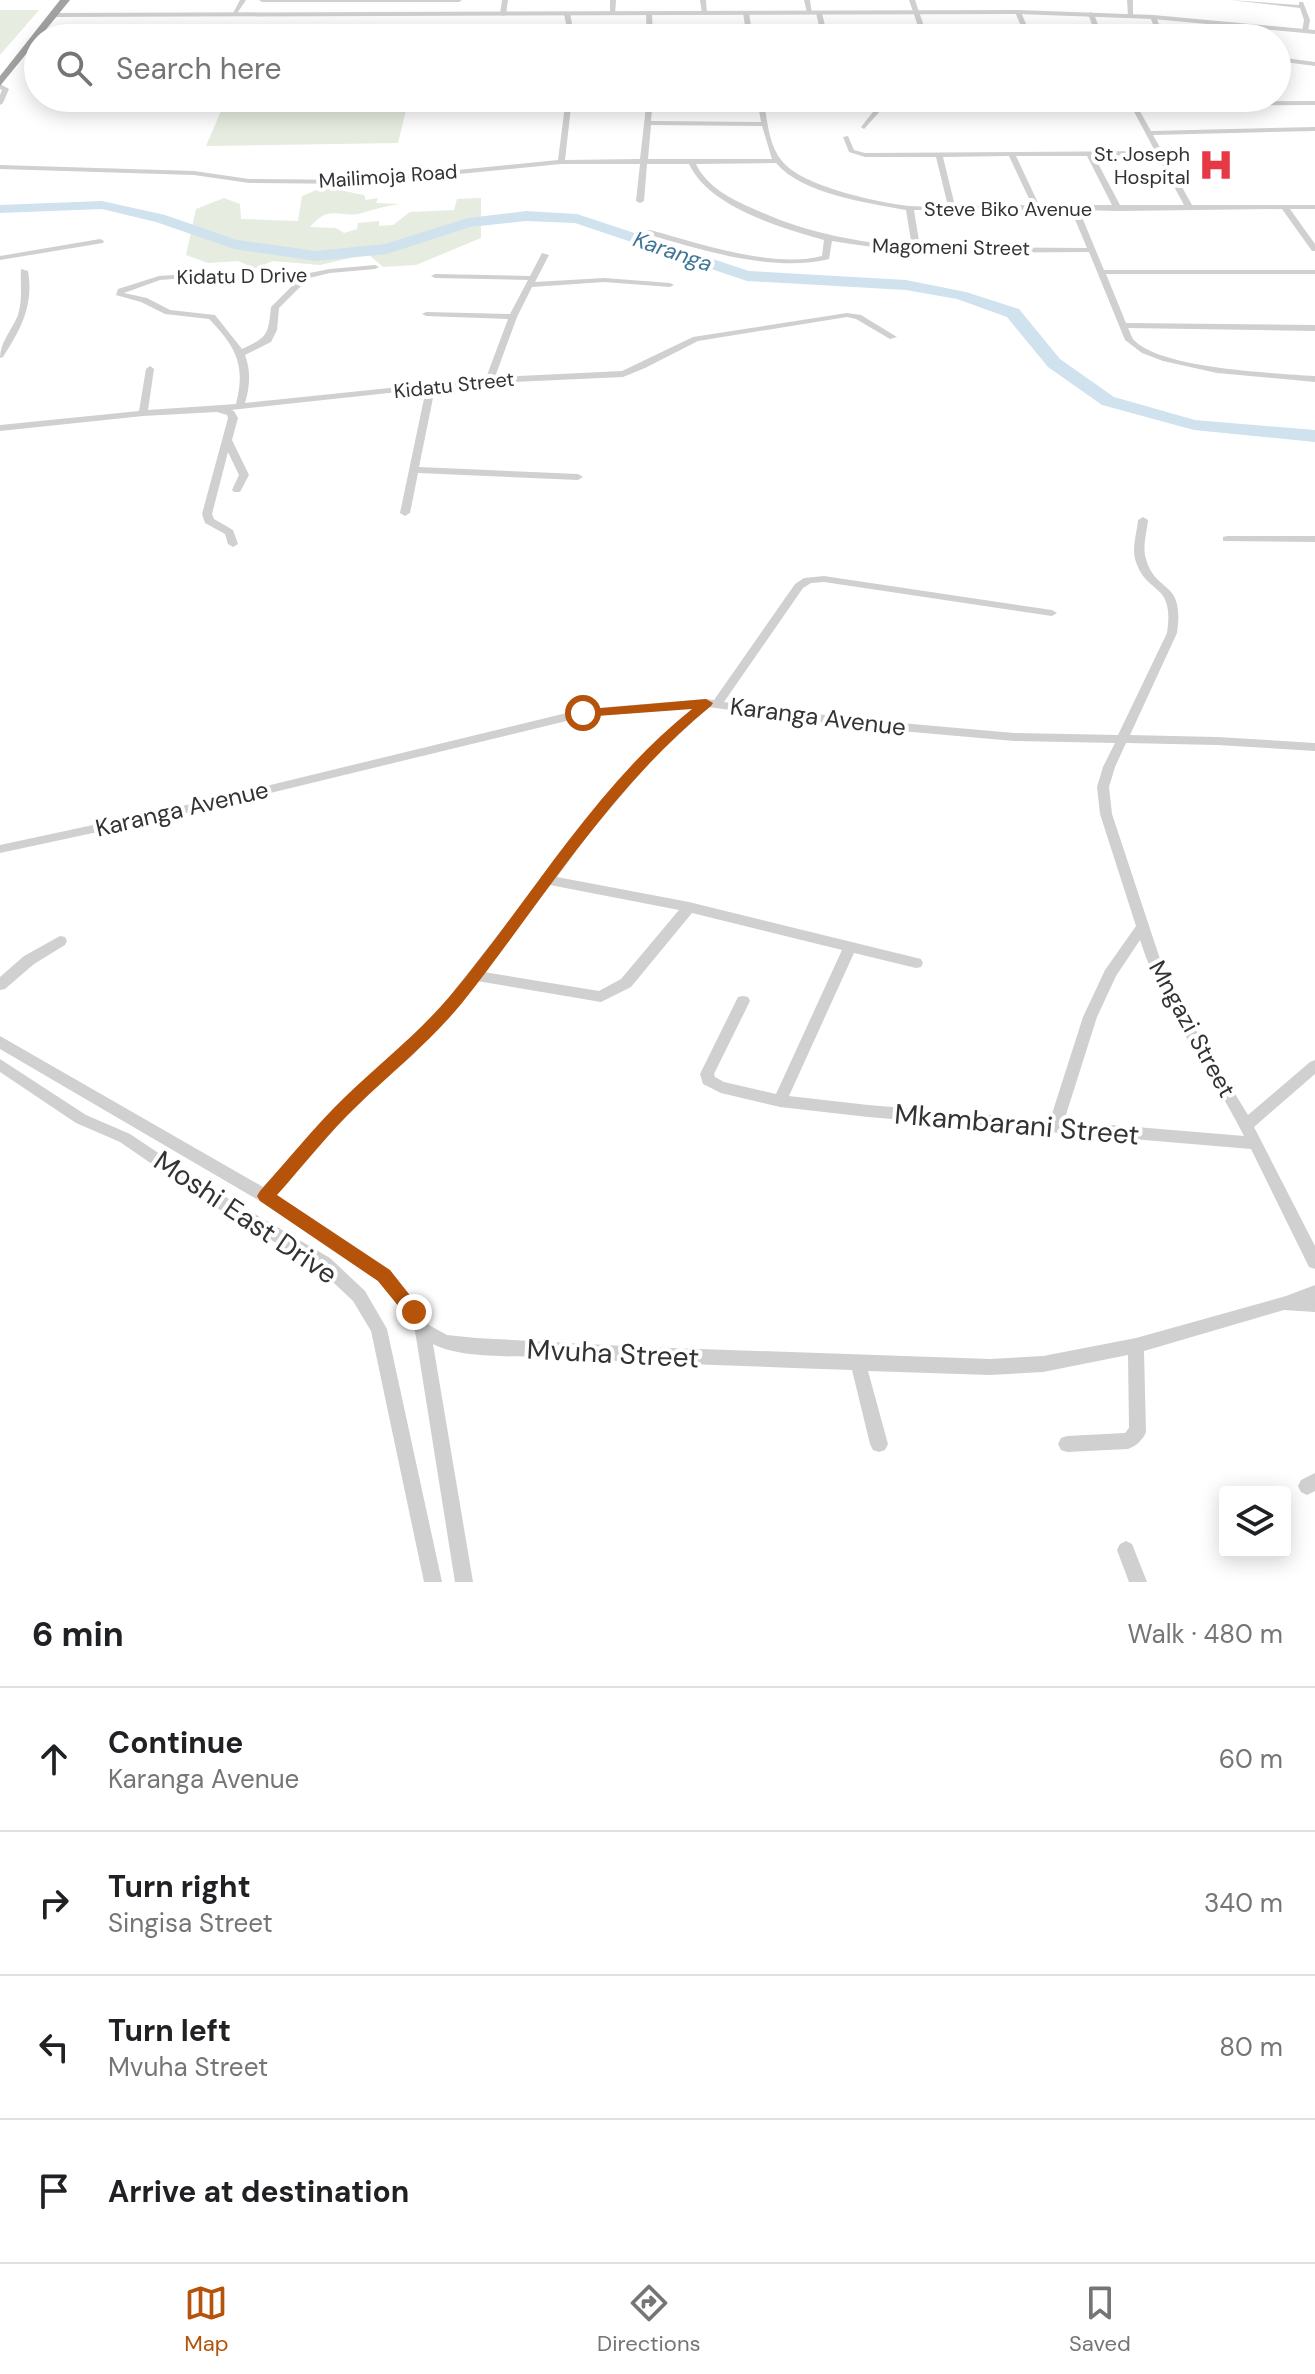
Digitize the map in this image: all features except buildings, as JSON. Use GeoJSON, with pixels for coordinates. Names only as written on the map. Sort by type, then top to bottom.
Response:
{"type":"FeatureCollection","features":[{"type":"Feature","properties":{"kind":"highway"},"geometry":{"type":"LineString","coordinates":[[46,24],[65,0]]}},
{"type":"Feature","properties":{"kind":"highway"},"geometry":{"type":"LineString","coordinates":[[0,85],[24,53]]}},
{"type":"Feature","properties":{"kind":"street"},"geometry":{"type":"LineString","coordinates":[[234,14],[243,0]]}},
{"type":"Feature","properties":{"kind":"street"},"geometry":{"type":"LineString","coordinates":[[262,0],[459,0]]}},
{"type":"Feature","properties":{"kind":"street"},"geometry":{"type":"LineString","coordinates":[[462,14],[467,0]]}},
{"type":"Feature","properties":{"kind":"street"},"geometry":{"type":"LineString","coordinates":[[503,14],[505,0]]}},
{"type":"Feature","properties":{"kind":"street"},"geometry":{"type":"LineString","coordinates":[[613,0],[613,14]]}},
{"type":"Feature","properties":{"kind":"street"},"geometry":{"type":"LineString","coordinates":[[703,0],[705,13]]}},
{"type":"Feature","properties":{"kind":"street"},"geometry":{"type":"LineString","coordinates":[[807,0],[819,24]]}},
{"type":"Feature","properties":{"kind":"street"},"geometry":{"type":"LineString","coordinates":[[912,0],[920,24]]}},
{"type":"Feature","properties":{"kind":"street"},"geometry":{"type":"LineString","coordinates":[[1130,0],[1131,16]]}},
{"type":"Feature","properties":{"kind":"street"},"geometry":{"type":"LineString","coordinates":[[1233,0],[1302,2],[1307,20],[1305,31]]}},
{"type":"Feature","properties":{"kind":"street"},"geometry":{"type":"LineString","coordinates":[[53,15],[1018,12],[1153,17],[1229,24]]}},
{"type":"Feature","properties":{"kind":"street"},"geometry":{"type":"LineString","coordinates":[[1018,12],[1023,24]]}},
{"type":"Feature","properties":{"kind":"street"},"geometry":{"type":"LineString","coordinates":[[746,13],[748,24]]}},
{"type":"Feature","properties":{"kind":"street"},"geometry":{"type":"LineString","coordinates":[[567,14],[569,24]]}},
{"type":"Feature","properties":{"kind":"street"},"geometry":{"type":"LineString","coordinates":[[649,14],[649,24]]}},
{"type":"Feature","properties":{"kind":"street"},"geometry":{"type":"LineString","coordinates":[[1091,14],[1095,24]]}},
{"type":"Feature","properties":{"kind":"street"},"geometry":{"type":"LineString","coordinates":[[1153,17],[1156,24]]}},
{"type":"Feature","properties":{"kind":"street"},"geometry":{"type":"LineString","coordinates":[[1291,30],[1315,32]]}},
{"type":"Feature","properties":{"kind":"street"},"geometry":{"type":"LineString","coordinates":[[1291,61],[1315,64]]}},
{"type":"Feature","properties":{"kind":"street"},"geometry":{"type":"LineString","coordinates":[[0,85],[6,89],[0,103]]}},
{"type":"Feature","properties":{"kind":"street"},"geometry":{"type":"LineString","coordinates":[[1291,103],[1315,103]]}},
{"type":"Feature","properties":{"kind":"street"},"geometry":{"type":"LineString","coordinates":[[1305,103],[1315,114]]}},
{"type":"Feature","properties":{"kind":"street"},"geometry":{"type":"LineString","coordinates":[[561,162],[567,112]]}},
{"type":"Feature","properties":{"kind":"street"},"geometry":{"type":"LineString","coordinates":[[640,201],[649,112]]}},
{"type":"Feature","properties":{"kind":"street"},"geometry":{"type":"LineString","coordinates":[[763,112],[776,161]]}},
{"type":"Feature","properties":{"kind":"street"},"geometry":{"type":"LineString","coordinates":[[864,127],[876,112]]}},
{"type":"Feature","properties":{"kind":"street"},"geometry":{"type":"LineString","coordinates":[[1136,112],[1189,207]]}},
{"type":"Feature","properties":{"kind":"street"},"geometry":{"type":"LineString","coordinates":[[649,123],[766,124]]}},
{"type":"Feature","properties":{"kind":"street"},"geometry":{"type":"LineString","coordinates":[[1147,133],[1315,129]]}},
{"type":"Feature","properties":{"kind":"street"},"geometry":{"type":"LineString","coordinates":[[846,137],[849,148],[856,153],[1012,156],[1158,153]]}},
{"type":"Feature","properties":{"kind":"street"},"geometry":{"type":"LineString","coordinates":[[1090,155],[1118,209]]}},
{"type":"Feature","properties":{"kind":"street"},"geometry":{"type":"LineString","coordinates":[[939,156],[952,208]]}},
{"type":"Feature","properties":{"kind":"street"},"geometry":{"type":"LineString","coordinates":[[1012,156],[1037,209]]}},
{"type":"Feature","properties":{"kind":"street","name":"Magomeni Street"},"geometry":{"type":"LineString","coordinates":[[691,161],[705,183],[726,198],[781,225],[828,238],[916,249],[1093,250]]}},
{"type":"Feature","properties":{"kind":"street","name":"Mailimoja Road"},"geometry":{"type":"LineString","coordinates":[[0,167],[194,173],[262,182],[357,182],[561,162],[776,161]]}},
{"type":"Feature","properties":{"kind":"street","name":"Steve Biko Avenue"},"geometry":{"type":"LineString","coordinates":[[776,161],[807,181],[835,192],[910,208],[1075,210],[1315,207]]}},
{"type":"Feature","properties":{"kind":"street"},"geometry":{"type":"LineString","coordinates":[[1284,207],[1315,249]]}},
{"type":"Feature","properties":{"kind":"street"},"geometry":{"type":"LineString","coordinates":[[910,208],[916,249]]}},
{"type":"Feature","properties":{"kind":"street"},"geometry":{"type":"LineString","coordinates":[[1075,210],[1129,340],[1139,350],[1166,360],[1315,379]]}},
{"type":"Feature","properties":{"kind":"street"},"geometry":{"type":"LineString","coordinates":[[650,232],[716,252],[812,261],[826,257],[828,238]]}},
{"type":"Feature","properties":{"kind":"street"},"geometry":{"type":"LineString","coordinates":[[0,258],[100,241]]}},
{"type":"Feature","properties":{"kind":"street"},"geometry":{"type":"LineString","coordinates":[[490,380],[513,317],[545,255]]}},
{"type":"Feature","properties":{"kind":"street","name":"Kidatu D Drive"},"geometry":{"type":"LineString","coordinates":[[241,353],[212,317],[159,310],[144,300],[119,294],[126,287],[173,277],[274,280],[375,267]]}},
{"type":"Feature","properties":{"kind":"street"},"geometry":{"type":"LineString","coordinates":[[0,355],[27,305],[24,271]]}},
{"type":"Feature","properties":{"kind":"street"},"geometry":{"type":"LineString","coordinates":[[1103,272],[1315,272]]}},
{"type":"Feature","properties":{"kind":"street"},"geometry":{"type":"LineString","coordinates":[[435,276],[530,282],[604,280],[670,285]]}},
{"type":"Feature","properties":{"kind":"street"},"geometry":{"type":"LineString","coordinates":[[240,407],[247,378],[241,353],[268,340],[273,330],[275,307],[305,278]]}},
{"type":"Feature","properties":{"kind":"street"},"geometry":{"type":"LineString","coordinates":[[274,280],[292,291]]}},
{"type":"Feature","properties":{"kind":"street"},"geometry":{"type":"LineString","coordinates":[[426,314],[513,317]]}},
{"type":"Feature","properties":{"kind":"street","name":"Kidatu Street"},"geometry":{"type":"LineString","coordinates":[[0,428],[143,413],[240,407],[490,380],[623,374],[640,369],[681,344],[696,339],[834,316],[858,317],[893,337]]}},
{"type":"Feature","properties":{"kind":"street"},"geometry":{"type":"LineString","coordinates":[[1123,325],[1315,328]]}},
{"type":"Feature","properties":{"kind":"street"},"geometry":{"type":"LineString","coordinates":[[143,413],[150,369]]}},
{"type":"Feature","properties":{"kind":"street"},"geometry":{"type":"LineString","coordinates":[[405,513],[431,387]]}},
{"type":"Feature","properties":{"kind":"street"},"geometry":{"type":"LineString","coordinates":[[217,409],[231,413],[233,418],[207,514],[209,521],[229,532],[233,544]]}},
{"type":"Feature","properties":{"kind":"street"},"geometry":{"type":"LineString","coordinates":[[227,440],[244,475],[237,490]]}},
{"type":"Feature","properties":{"kind":"street"},"geometry":{"type":"LineString","coordinates":[[413,470],[578,477]]}},
{"type":"Feature","properties":{"kind":"street","name":"Mngazi Street"},"geometry":{"type":"LineString","coordinates":[[1143,520],[1139,554],[1144,568],[1172,598],[1176,611],[1172,633],[1109,767],[1103,787],[1106,814],[1141,929],[1174,1006],[1246,1125],[1315,1262]]}},
{"type":"Feature","properties":{"kind":"street"},"geometry":{"type":"LineString","coordinates":[[1227,539],[1315,539]]}},
{"type":"Feature","properties":{"kind":"street"},"geometry":{"type":"LineString","coordinates":[[265,1196],[350,1102],[408,1051],[476,976],[545,879],[646,759],[678,727],[712,704],[799,586],[808,580],[824,579],[1052,613]]}},
{"type":"Feature","properties":{"kind":"street","name":"Karanga Avenue"},"geometry":{"type":"LineString","coordinates":[[0,849],[200,806],[583,713],[712,704],[943,731],[1315,747]]}},
{"type":"Feature","properties":{"kind":"street"},"geometry":{"type":"LineString","coordinates":[[545,879],[689,907],[916,963]]}},
{"type":"Feature","properties":{"kind":"street"},"geometry":{"type":"LineString","coordinates":[[476,976],[601,997],[626,983],[689,907]]}},
{"type":"Feature","properties":{"kind":"street"},"geometry":{"type":"LineString","coordinates":[[1055,1126],[1090,1017],[1110,974],[1141,929]]}},
{"type":"Feature","properties":{"kind":"street"},"geometry":{"type":"LineString","coordinates":[[0,985],[29,960],[60,941]]}},
{"type":"Feature","properties":{"kind":"street"},"geometry":{"type":"LineString","coordinates":[[780,1101],[850,947]]}},
{"type":"Feature","properties":{"kind":"street","name":"Mkambarani Street"},"geometry":{"type":"LineString","coordinates":[[743,1001],[711,1065],[708,1080],[736,1092],[780,1101],[868,1111],[1254,1143]]}},
{"type":"Feature","properties":{"kind":"street"},"geometry":{"type":"LineString","coordinates":[[0,1042],[265,1196],[384,1276],[414,1312],[423,1330],[464,1582]]}},
{"type":"Feature","properties":{"kind":"street","name":"Moshi East Drive"},"geometry":{"type":"LineString","coordinates":[[0,1065],[81,1119],[125,1138],[212,1197],[324,1263],[359,1296],[379,1329],[433,1582]]}},
{"type":"Feature","properties":{"kind":"street"},"geometry":{"type":"LineString","coordinates":[[1246,1125],[1315,1066]]}},
{"type":"Feature","properties":{"kind":"street"},"geometry":{"type":"LineString","coordinates":[[1284,1303],[1315,1292]]}},
{"type":"Feature","properties":{"kind":"street","name":"Mvuha Street"},"geometry":{"type":"LineString","coordinates":[[423,1330],[445,1342],[476,1346],[990,1367],[1043,1364],[1136,1346],[1284,1303],[1315,1305]]}},
{"type":"Feature","properties":{"kind":"street"},"geometry":{"type":"LineString","coordinates":[[1067,1444],[1128,1441],[1138,1432],[1136,1346]]}},
{"type":"Feature","properties":{"kind":"street"},"geometry":{"type":"LineString","coordinates":[[858,1362],[879,1444]]}},
{"type":"Feature","properties":{"kind":"street"},"geometry":{"type":"LineString","coordinates":[[1126,1550],[1138,1582]]}},
{"type":"Feature","properties":{"kind":"shaded area"},"geometry":{"type":"Polygon","coordinates":[[[0,10],[39,10],[24,24],[0,55],[0,10]]]}},
{"type":"Feature","properties":{"kind":"shaded area"},"geometry":{"type":"Polygon","coordinates":[[[221,112],[406,112],[398,143],[206,146],[221,112]]]}},
{"type":"Feature","properties":{"kind":"shaded area"},"geometry":{"type":"Polygon","coordinates":[[[324,187],[364,195],[366,200],[378,198],[376,203],[400,204],[354,214],[329,214],[310,227],[336,228],[344,233],[357,229],[358,223],[379,221],[379,226],[393,225],[410,212],[454,210],[457,199],[481,198],[481,238],[416,265],[383,267],[368,254],[320,265],[273,261],[255,268],[238,261],[208,263],[186,255],[196,209],[224,198],[240,204],[241,219],[298,221],[302,196],[324,187]]]}},
{"type":"Feature","properties":{"kind":"waterway","name":"Karanga"},"geometry":{"type":"LineString","coordinates":[[0,209],[102,205],[160,218],[234,244],[316,256],[387,249],[468,223],[526,216],[577,219],[747,276],[906,285],[960,295],[1013,313],[1054,363],[1108,401],[1194,425],[1315,436]]}},
{"type":"Feature","properties":{"kind":"place","name":"St. Joseph Hospital"},"geometry":{"type":"Point","coordinates":[1216,165]}},
{"type":"Feature","properties":{"kind":"route"},"geometry":{"type":"LineString","coordinates":[[414,1312],[384,1276],[265,1196],[350,1102],[408,1051],[455,1000],[586,829],[646,759],[706,703],[583,713]]}}]}
